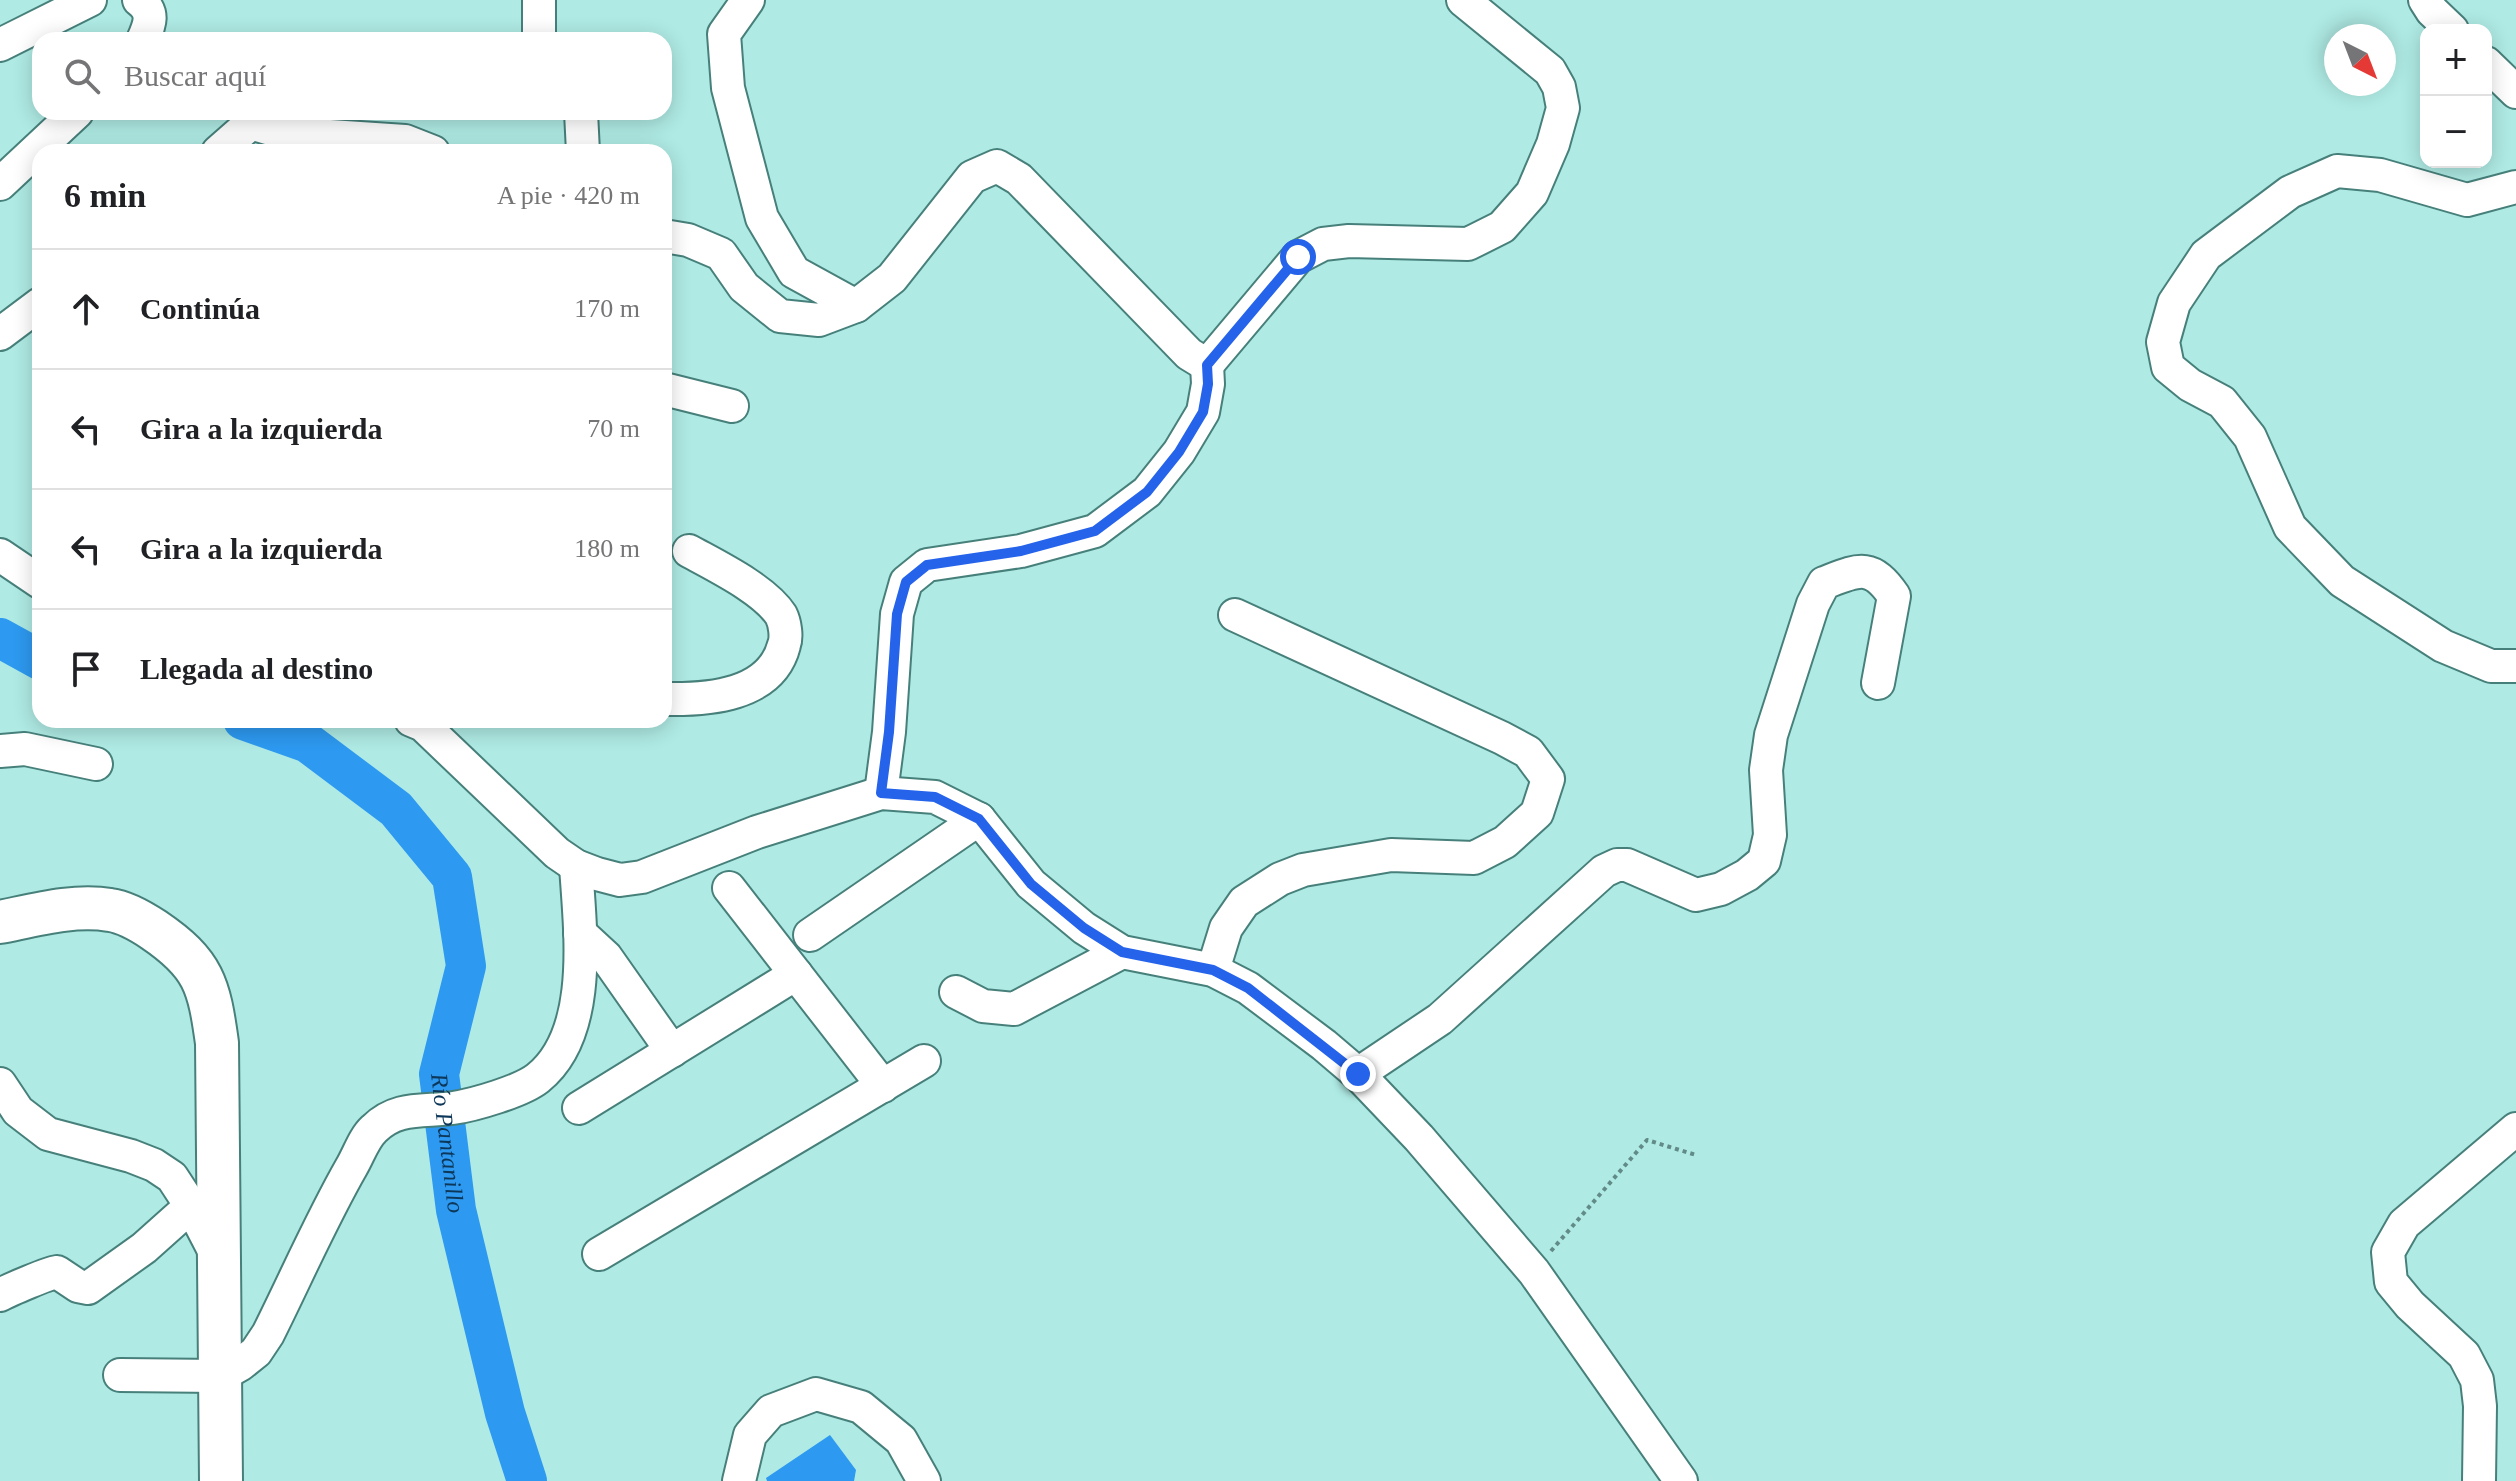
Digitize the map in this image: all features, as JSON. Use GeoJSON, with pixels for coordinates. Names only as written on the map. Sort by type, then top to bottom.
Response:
{"type":"FeatureCollection","features":[{"type":"Feature","properties":{"kind":"main road"},"geometry":{"type":"LineString","coordinates":[[0,922],[62,910],[111,909],[144,922],[170,941],[195,964],[211,998],[217,1043],[221,1481]]}},
{"type":"Feature","properties":{"kind":"street"},"geometry":{"type":"LineString","coordinates":[[0,45],[90,0]]}},
{"type":"Feature","properties":{"kind":"street"},"geometry":{"type":"LineString","coordinates":[[139,0],[147,6],[151,21],[146,32]]}},
{"type":"Feature","properties":{"kind":"street"},"geometry":{"type":"LineString","coordinates":[[539,0],[539,32]]}},
{"type":"Feature","properties":{"kind":"street"},"geometry":{"type":"LineString","coordinates":[[748,0],[724,34],[728,88],[762,218],[794,272],[856,306]]}},
{"type":"Feature","properties":{"kind":"street"},"geometry":{"type":"LineString","coordinates":[[881,793],[889,732],[897,614],[906,582],[927,565],[1021,551],[1095,531],[1147,492],[1179,452],[1203,412],[1208,384],[1207,365],[1298,257],[1323,244],[1349,241],[1468,244],[1502,227],[1532,193],[1553,144],[1563,108],[1559,87],[1550,71],[1463,0]]}},
{"type":"Feature","properties":{"kind":"street"},"geometry":{"type":"LineString","coordinates":[[2425,0],[2446,24]]}},
{"type":"Feature","properties":{"kind":"street"},"geometry":{"type":"LineString","coordinates":[[2492,69],[2516,92]]}},
{"type":"Feature","properties":{"kind":"street"},"geometry":{"type":"LineString","coordinates":[[43,144],[68,120]]}},
{"type":"Feature","properties":{"kind":"street"},"geometry":{"type":"LineString","coordinates":[[581,120],[583,144]]}},
{"type":"Feature","properties":{"kind":"street"},"geometry":{"type":"LineString","coordinates":[[227,144],[251,123],[284,133],[413,144]]}},
{"type":"Feature","properties":{"kind":"street"},"geometry":{"type":"LineString","coordinates":[[0,184],[32,154]]}},
{"type":"Feature","properties":{"kind":"street"},"geometry":{"type":"LineString","coordinates":[[672,237],[688,240],[721,254],[744,287],[780,316],[819,320],[856,306],[892,278],[972,177],[997,166],[1019,179],[1189,354],[1207,365]]}},
{"type":"Feature","properties":{"kind":"street"},"geometry":{"type":"LineString","coordinates":[[2516,187],[2467,200],[2380,175],[2337,171],[2290,192],[2206,255],[2174,303],[2163,342],[2168,367],[2190,385],[2222,402],[2250,437],[2290,527],[2342,581],[2443,646],[2491,666],[2516,666]]}},
{"type":"Feature","properties":{"kind":"street"},"geometry":{"type":"LineString","coordinates":[[0,334],[32,310]]}},
{"type":"Feature","properties":{"kind":"street"},"geometry":{"type":"LineString","coordinates":[[672,391],[732,406]]}},
{"type":"Feature","properties":{"kind":"street"},"geometry":{"type":"LineString","coordinates":[[672,699],[703,700],[740,691],[760,681],[780,661],[786,638],[781,616],[752,588],[689,551]]}},
{"type":"Feature","properties":{"kind":"street"},"geometry":{"type":"LineString","coordinates":[[0,555],[32,577]]}},
{"type":"Feature","properties":{"kind":"street"},"geometry":{"type":"LineString","coordinates":[[1358,1074],[1440,1019],[1604,871],[1617,865],[1627,865],[1696,895],[1734,882],[1764,861],[1770,835],[1766,770],[1771,735],[1813,604],[1824,583],[1851,572],[1872,573],[1882,578],[1894,596],[1878,683]]}},
{"type":"Feature","properties":{"kind":"street"},"geometry":{"type":"LineString","coordinates":[[1213,970],[1226,928],[1244,902],[1280,879],[1303,870],[1391,855],[1474,858],[1505,842],[1537,813],[1548,779],[1528,752],[1502,738],[1235,615]]}},
{"type":"Feature","properties":{"kind":"street"},"geometry":{"type":"LineString","coordinates":[[425,728],[557,853],[576,866],[620,880],[642,877],[757,832],[881,793],[935,797],[979,819],[1031,884],[1084,928],[1122,952],[1213,970],[1248,988],[1358,1074],[1419,1138],[1534,1272],[1681,1481]]}},
{"type":"Feature","properties":{"kind":"street"},"geometry":{"type":"LineString","coordinates":[[0,751],[25,749],[96,764]]}},
{"type":"Feature","properties":{"kind":"street"},"geometry":{"type":"LineString","coordinates":[[810,935],[979,819]]}},
{"type":"Feature","properties":{"kind":"street"},"geometry":{"type":"LineString","coordinates":[[120,1375],[220,1376],[241,1364],[256,1352],[268,1334],[372,1130],[394,1114],[408,1110],[452,1108],[492,1099],[537,1079],[565,1047],[577,1004],[580,933],[576,866]]}},
{"type":"Feature","properties":{"kind":"street"},"geometry":{"type":"LineString","coordinates":[[729,888],[883,1086]]}},
{"type":"Feature","properties":{"kind":"street"},"geometry":{"type":"LineString","coordinates":[[580,933],[606,957],[672,1051]]}},
{"type":"Feature","properties":{"kind":"street"},"geometry":{"type":"LineString","coordinates":[[956,992],[983,1006],[1014,1009],[1122,952]]}},
{"type":"Feature","properties":{"kind":"street"},"geometry":{"type":"LineString","coordinates":[[579,1108],[796,974]]}},
{"type":"Feature","properties":{"kind":"street"},"geometry":{"type":"LineString","coordinates":[[599,1254],[924,1061]]}},
{"type":"Feature","properties":{"kind":"street"},"geometry":{"type":"LineString","coordinates":[[0,1084],[18,1111],[48,1134],[131,1156],[154,1165],[172,1177],[218,1259]]}},
{"type":"Feature","properties":{"kind":"street"},"geometry":{"type":"LineString","coordinates":[[2479,1481],[2480,1406],[2477,1380],[2464,1355],[2410,1305],[2391,1282],[2388,1252],[2404,1224],[2516,1129]]}},
{"type":"Feature","properties":{"kind":"street"},"geometry":{"type":"LineString","coordinates":[[0,1295],[57,1272],[78,1286],[88,1288],[144,1248],[191,1206]]}},
{"type":"Feature","properties":{"kind":"street"},"geometry":{"type":"LineString","coordinates":[[739,1481],[750,1435],[771,1411],[816,1394],[861,1407],[901,1440],[924,1481]]}},
{"type":"Feature","properties":{"kind":"path"},"geometry":{"type":"LineString","coordinates":[[1534,1272],[1647,1140],[1696,1155]]}},
{"type":"Feature","properties":{"kind":"water"},"geometry":{"type":"Polygon","coordinates":[[[830,1435],[856,1470],[854,1481],[767,1481],[766,1478],[830,1435]]]}},
{"type":"Feature","properties":{"kind":"waterway","name":"Río Pantanillo"},"geometry":{"type":"LineString","coordinates":[[0,638],[32,656]]}},
{"type":"Feature","properties":{"kind":"waterway","name":"Río Pantanillo"},"geometry":{"type":"LineString","coordinates":[[266,728],[308,743],[396,809],[452,877],[466,966],[439,1074],[456,1210],[505,1413],[527,1481]]}},
{"type":"Feature","properties":{"kind":"route"},"geometry":{"type":"LineString","coordinates":[[1298,257],[1207,365],[1208,384],[1203,412],[1179,452],[1147,492],[1095,531],[1021,551],[927,565],[906,582],[897,614],[889,732],[881,793],[935,797],[979,819],[1031,884],[1084,928],[1122,952],[1213,970],[1248,988],[1358,1074]]}}]}
